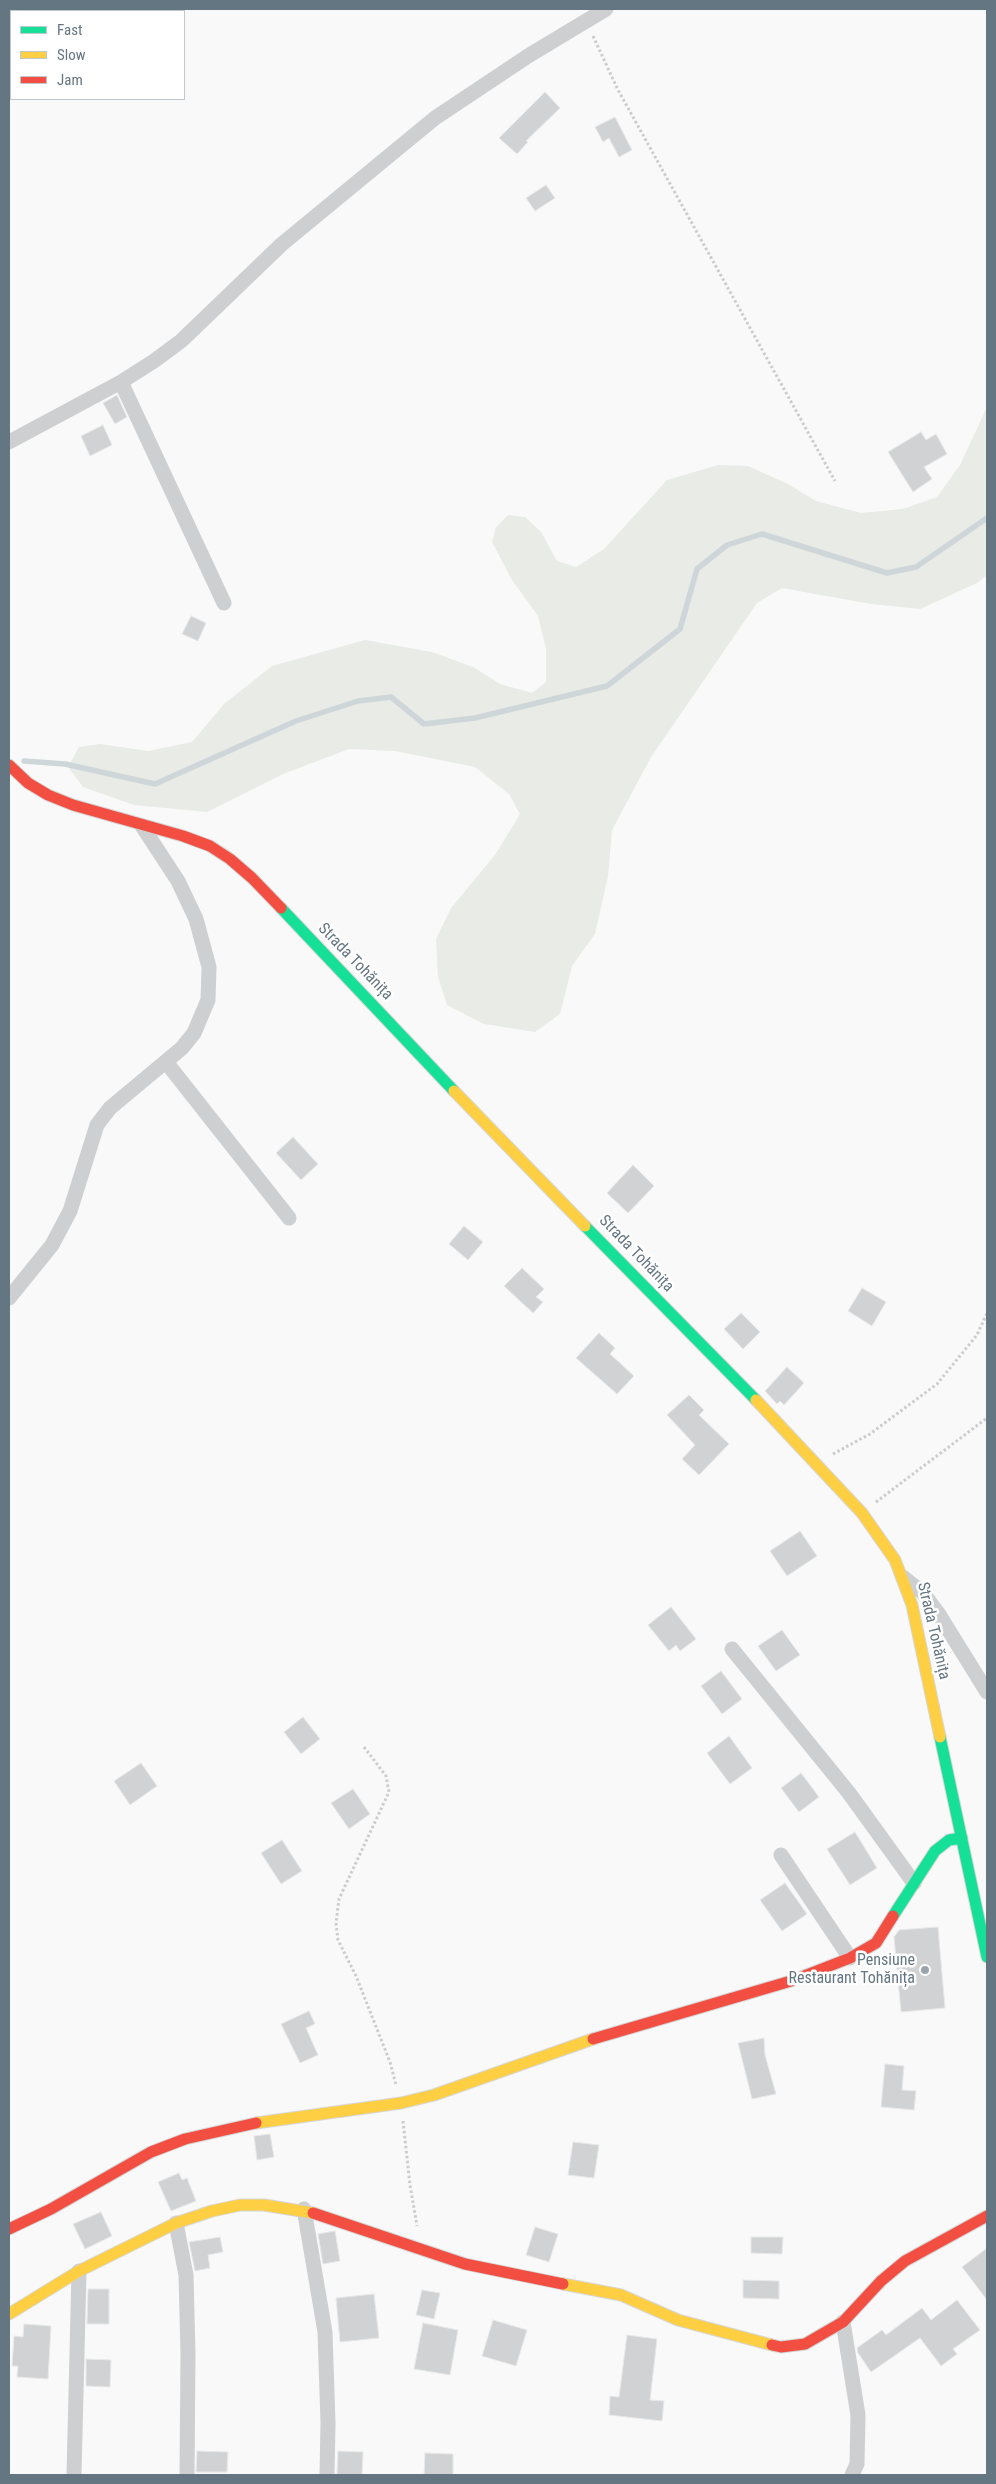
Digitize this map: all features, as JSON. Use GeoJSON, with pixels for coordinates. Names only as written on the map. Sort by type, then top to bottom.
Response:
{"type":"FeatureCollection","features":[{"type":"Feature","properties":{"kind":"street"},"geometry":{"type":"LineString","coordinates":[[9,442],[121,382],[181,341],[282,244],[435,118],[585,20],[606,9]]}},
{"type":"Feature","properties":{"kind":"street"},"geometry":{"type":"LineString","coordinates":[[121,382],[224,603]]}},
{"type":"Feature","properties":{"kind":"street","name":"Strada Tohănița"},"geometry":{"type":"LineString","coordinates":[[9,765],[28,783],[48,795],[73,805],[183,836],[210,846],[230,859],[252,878],[499,1138],[817,1463],[862,1513],[895,1560],[912,1605],[987,1957]]}},
{"type":"Feature","properties":{"kind":"street"},"geometry":{"type":"LineString","coordinates":[[9,1298],[52,1245],[70,1211],[97,1125],[110,1108],[182,1048],[194,1033],[208,1000],[209,967],[196,919],[178,880],[142,826]]}},
{"type":"Feature","properties":{"kind":"street"},"geometry":{"type":"LineString","coordinates":[[166,1062],[289,1218]]}},
{"type":"Feature","properties":{"kind":"street"},"geometry":{"type":"LineString","coordinates":[[903,1577],[923,1594],[938,1612],[987,1692]]}},
{"type":"Feature","properties":{"kind":"street"},"geometry":{"type":"LineString","coordinates":[[732,1649],[849,1793],[914,1883]]}},
{"type":"Feature","properties":{"kind":"street"},"geometry":{"type":"LineString","coordinates":[[9,2229],[51,2209],[151,2152],[185,2139],[256,2123],[401,2103],[434,2095],[579,2043],[791,1981],[850,1958],[876,1943],[914,1883],[942,1844],[949,1840],[962,1838]]}},
{"type":"Feature","properties":{"kind":"street"},"geometry":{"type":"LineString","coordinates":[[781,1855],[850,1958]]}},
{"type":"Feature","properties":{"kind":"street"},"geometry":{"type":"LineString","coordinates":[[9,2314],[79,2271],[176,2223],[212,2211],[240,2205],[264,2205],[304,2209],[346,2220],[465,2264],[503,2274],[592,2288],[621,2295],[678,2320],[781,2347],[805,2344],[843,2322],[881,2281],[905,2261],[987,2216]]}},
{"type":"Feature","properties":{"kind":"street"},"geometry":{"type":"LineString","coordinates":[[304,2209],[325,2332],[328,2423],[327,2475]]}},
{"type":"Feature","properties":{"kind":"street"},"geometry":{"type":"LineString","coordinates":[[176,2223],[186,2275],[188,2354],[187,2475]]}},
{"type":"Feature","properties":{"kind":"street"},"geometry":{"type":"LineString","coordinates":[[74,2475],[79,2271]]}},
{"type":"Feature","properties":{"kind":"street"},"geometry":{"type":"LineString","coordinates":[[843,2322],[858,2415],[857,2464],[852,2475]]}},
{"type":"Feature","properties":{"kind":"path"},"geometry":{"type":"LineString","coordinates":[[585,20],[618,90],[835,481]]}},
{"type":"Feature","properties":{"kind":"path"},"geometry":{"type":"LineString","coordinates":[[817,1463],[870,1434],[937,1384],[977,1335],[987,1313]]}},
{"type":"Feature","properties":{"kind":"path"},"geometry":{"type":"LineString","coordinates":[[862,1513],[987,1418]]}},
{"type":"Feature","properties":{"kind":"path"},"geometry":{"type":"LineString","coordinates":[[364,1747],[386,1776],[389,1792],[339,1899],[336,1923],[338,1940],[356,1976],[390,2062],[401,2103],[410,2185],[421,2248]]}},
{"type":"Feature","properties":{"kind":"shaded area"},"geometry":{"type":"Polygon","coordinates":[[[987,407],[987,575],[977,583],[920,609],[871,604],[782,588],[757,603],[651,757],[612,830],[608,876],[595,934],[572,966],[560,1014],[535,1032],[484,1024],[447,1005],[438,977],[436,939],[451,908],[495,855],[520,814],[509,794],[475,767],[395,751],[349,749],[283,774],[207,812],[134,805],[83,787],[68,767],[79,747],[100,744],[148,751],[192,742],[224,704],[272,666],[365,640],[432,652],[473,667],[500,684],[532,693],[546,682],[546,649],[538,616],[512,580],[492,542],[496,527],[508,515],[525,517],[541,532],[557,561],[576,567],[604,549],[667,480],[718,465],[748,466],[788,484],[816,501],[861,513],[903,509],[937,497],[960,465],[987,407]]]}},
{"type":"Feature","properties":{"kind":"building"},"geometry":{"type":"Polygon","coordinates":[[[545,92],[560,108],[526,141],[528,142],[517,154],[499,138],[545,92]]]}},
{"type":"Feature","properties":{"kind":"building"},"geometry":{"type":"Polygon","coordinates":[[[615,117],[632,150],[619,157],[609,138],[603,142],[595,127],[615,117]]]}},
{"type":"Feature","properties":{"kind":"building"},"geometry":{"type":"Polygon","coordinates":[[[546,185],[555,198],[535,211],[526,198],[546,185]]]}},
{"type":"Feature","properties":{"kind":"building"},"geometry":{"type":"Polygon","coordinates":[[[117,395],[127,417],[115,424],[103,403],[117,395]]]}},
{"type":"Feature","properties":{"kind":"building"},"geometry":{"type":"Polygon","coordinates":[[[103,425],[112,445],[90,456],[81,436],[103,425]]]}},
{"type":"Feature","properties":{"kind":"building"},"geometry":{"type":"Polygon","coordinates":[[[921,432],[926,440],[936,434],[947,454],[924,467],[932,479],[913,492],[888,452],[921,432]]]}},
{"type":"Feature","properties":{"kind":"building"},"geometry":{"type":"Polygon","coordinates":[[[191,616],[206,623],[198,641],[182,634],[191,616]]]}},
{"type":"Feature","properties":{"kind":"building"},"geometry":{"type":"Polygon","coordinates":[[[293,1137],[318,1164],[301,1180],[276,1153],[293,1137]]]}},
{"type":"Feature","properties":{"kind":"building"},"geometry":{"type":"Polygon","coordinates":[[[633,1165],[654,1186],[628,1213],[607,1193],[633,1165]]]}},
{"type":"Feature","properties":{"kind":"building"},"geometry":{"type":"Polygon","coordinates":[[[464,1226],[483,1242],[468,1260],[449,1244],[464,1226]]]}},
{"type":"Feature","properties":{"kind":"building"},"geometry":{"type":"Polygon","coordinates":[[[522,1268],[544,1289],[536,1297],[543,1302],[533,1313],[504,1286],[522,1268]]]}},
{"type":"Feature","properties":{"kind":"building"},"geometry":{"type":"Polygon","coordinates":[[[862,1288],[886,1302],[872,1326],[848,1311],[862,1288]]]}},
{"type":"Feature","properties":{"kind":"building"},"geometry":{"type":"Polygon","coordinates":[[[741,1313],[760,1332],[743,1349],[724,1329],[741,1313]]]}},
{"type":"Feature","properties":{"kind":"building"},"geometry":{"type":"Polygon","coordinates":[[[599,1333],[615,1348],[610,1354],[634,1376],[617,1394],[576,1358],[599,1333]]]}},
{"type":"Feature","properties":{"kind":"building"},"geometry":{"type":"Polygon","coordinates":[[[787,1367],[804,1383],[784,1405],[780,1401],[777,1404],[765,1391],[787,1367]]]}},
{"type":"Feature","properties":{"kind":"building"},"geometry":{"type":"Polygon","coordinates":[[[689,1395],[704,1410],[699,1415],[729,1444],[699,1475],[682,1459],[695,1445],[667,1415],[689,1395]]]}},
{"type":"Feature","properties":{"kind":"building"},"geometry":{"type":"Polygon","coordinates":[[[800,1531],[817,1556],[787,1576],[770,1551],[800,1531]]]}},
{"type":"Feature","properties":{"kind":"building"},"geometry":{"type":"Polygon","coordinates":[[[671,1607],[696,1639],[680,1651],[676,1645],[669,1651],[648,1625],[671,1607]]]}},
{"type":"Feature","properties":{"kind":"building"},"geometry":{"type":"Polygon","coordinates":[[[782,1630],[800,1655],[776,1671],[758,1646],[782,1630]]]}},
{"type":"Feature","properties":{"kind":"building"},"geometry":{"type":"Polygon","coordinates":[[[721,1671],[742,1699],[722,1714],[701,1686],[721,1671]]]}},
{"type":"Feature","properties":{"kind":"building"},"geometry":{"type":"Polygon","coordinates":[[[303,1717],[320,1739],[301,1754],[284,1732],[303,1717]]]}},
{"type":"Feature","properties":{"kind":"building"},"geometry":{"type":"Polygon","coordinates":[[[729,1736],[752,1768],[730,1784],[707,1753],[729,1736]]]}},
{"type":"Feature","properties":{"kind":"building"},"geometry":{"type":"Polygon","coordinates":[[[141,1763],[157,1786],[130,1805],[114,1781],[141,1763]]]}},
{"type":"Feature","properties":{"kind":"building"},"geometry":{"type":"Polygon","coordinates":[[[801,1773],[819,1797],[799,1812],[781,1788],[801,1773]]]}},
{"type":"Feature","properties":{"kind":"building"},"geometry":{"type":"Polygon","coordinates":[[[353,1789],[370,1814],[349,1829],[331,1803],[353,1789]]]}},
{"type":"Feature","properties":{"kind":"building"},"geometry":{"type":"Polygon","coordinates":[[[855,1832],[877,1868],[850,1885],[827,1849],[855,1832]]]}},
{"type":"Feature","properties":{"kind":"building"},"geometry":{"type":"Polygon","coordinates":[[[282,1840],[302,1871],[281,1884],[261,1853],[282,1840]]]}},
{"type":"Feature","properties":{"kind":"building"},"geometry":{"type":"Polygon","coordinates":[[[785,1883],[807,1914],[782,1931],[760,1900],[785,1883]]]}},
{"type":"Feature","properties":{"kind":"building"},"geometry":{"type":"Polygon","coordinates":[[[938,1927],[945,2008],[901,2012],[894,1937],[899,1930],[938,1927]]]}},
{"type":"Feature","properties":{"kind":"building"},"geometry":{"type":"Polygon","coordinates":[[[309,2011],[315,2024],[306,2028],[318,2055],[300,2063],[281,2024],[309,2011]]]}},
{"type":"Feature","properties":{"kind":"building"},"geometry":{"type":"Polygon","coordinates":[[[764,2038],[765,2055],[776,2094],[752,2099],[738,2043],[764,2038]]]}},
{"type":"Feature","properties":{"kind":"building"},"geometry":{"type":"Polygon","coordinates":[[[885,2064],[904,2066],[902,2090],[916,2091],[914,2110],[881,2107],[885,2064]]]}},
{"type":"Feature","properties":{"kind":"building"},"geometry":{"type":"Polygon","coordinates":[[[270,2134],[274,2157],[257,2160],[254,2136],[270,2134]]]}},
{"type":"Feature","properties":{"kind":"building"},"geometry":{"type":"Polygon","coordinates":[[[573,2142],[599,2145],[594,2178],[568,2175],[573,2142]]]}},
{"type":"Feature","properties":{"kind":"building"},"geometry":{"type":"Polygon","coordinates":[[[179,2173],[182,2180],[187,2178],[196,2201],[171,2211],[158,2182],[179,2173]]]}},
{"type":"Feature","properties":{"kind":"building"},"geometry":{"type":"Polygon","coordinates":[[[101,2212],[112,2236],[85,2249],[73,2224],[101,2212]]]}},
{"type":"Feature","properties":{"kind":"building"},"geometry":{"type":"Polygon","coordinates":[[[535,2227],[558,2234],[549,2262],[526,2255],[535,2227]]]}},
{"type":"Feature","properties":{"kind":"building"},"geometry":{"type":"Polygon","coordinates":[[[335,2231],[340,2261],[323,2264],[318,2234],[335,2231]]]}},
{"type":"Feature","properties":{"kind":"building"},"geometry":{"type":"Polygon","coordinates":[[[220,2237],[223,2252],[208,2255],[210,2268],[195,2271],[189,2242],[220,2237]]]}},
{"type":"Feature","properties":{"kind":"building"},"geometry":{"type":"Polygon","coordinates":[[[751,2237],[783,2237],[782,2254],[751,2253],[751,2237]]]}},
{"type":"Feature","properties":{"kind":"building"},"geometry":{"type":"Polygon","coordinates":[[[987,2248],[987,2300],[962,2267],[987,2248]]]}},
{"type":"Feature","properties":{"kind":"building"},"geometry":{"type":"Polygon","coordinates":[[[743,2280],[779,2281],[779,2299],[743,2298],[743,2280]]]}},
{"type":"Feature","properties":{"kind":"building"},"geometry":{"type":"Polygon","coordinates":[[[88,2289],[109,2289],[109,2324],[87,2324],[88,2289]]]}},
{"type":"Feature","properties":{"kind":"building"},"geometry":{"type":"Polygon","coordinates":[[[422,2290],[440,2293],[434,2319],[416,2315],[422,2290]]]}},
{"type":"Feature","properties":{"kind":"building"},"geometry":{"type":"Polygon","coordinates":[[[374,2294],[379,2338],[340,2342],[336,2298],[374,2294]]]}},
{"type":"Feature","properties":{"kind":"building"},"geometry":{"type":"Polygon","coordinates":[[[957,2300],[980,2330],[953,2349],[957,2354],[941,2366],[920,2338],[871,2372],[858,2353],[857,2348],[882,2330],[886,2335],[922,2308],[931,2320],[957,2300]]]}},
{"type":"Feature","properties":{"kind":"building"},"geometry":{"type":"Polygon","coordinates":[[[493,2320],[527,2330],[516,2366],[482,2356],[493,2320]]]}},
{"type":"Feature","properties":{"kind":"building"},"geometry":{"type":"Polygon","coordinates":[[[423,2323],[458,2330],[450,2375],[414,2369],[423,2323]]]}},
{"type":"Feature","properties":{"kind":"building"},"geometry":{"type":"Polygon","coordinates":[[[24,2324],[51,2326],[48,2379],[17,2377],[18,2366],[12,2366],[14,2336],[23,2337],[24,2324]]]}},
{"type":"Feature","properties":{"kind":"building"},"geometry":{"type":"Polygon","coordinates":[[[627,2335],[657,2339],[650,2400],[664,2401],[662,2421],[609,2415],[610,2396],[619,2397],[627,2335]]]}},
{"type":"Feature","properties":{"kind":"building"},"geometry":{"type":"Polygon","coordinates":[[[86,2359],[111,2360],[110,2387],[86,2386],[86,2359]]]}},
{"type":"Feature","properties":{"kind":"building"},"geometry":{"type":"Polygon","coordinates":[[[197,2451],[228,2452],[227,2472],[196,2472],[197,2451]]]}},
{"type":"Feature","properties":{"kind":"building"},"geometry":{"type":"Polygon","coordinates":[[[338,2451],[363,2452],[362,2475],[337,2475],[338,2451]]]}},
{"type":"Feature","properties":{"kind":"building"},"geometry":{"type":"Polygon","coordinates":[[[425,2453],[453,2454],[453,2475],[424,2475],[425,2453]]]}},
{"type":"Feature","properties":{"kind":"waterway"},"geometry":{"type":"LineString","coordinates":[[24,761],[65,764],[155,784],[296,721],[358,701],[391,697],[424,724],[475,718],[607,686],[680,629],[697,569],[727,545],[762,534],[887,573],[916,567],[987,518]]}},
{"type":"Feature","properties":{"kind":"traffic: fast"},"geometry":{"type":"LineString","coordinates":[[281,908],[454,1091]]}},
{"type":"Feature","properties":{"kind":"traffic: fast"},"geometry":{"type":"LineString","coordinates":[[585,1226],[756,1400]]}},
{"type":"Feature","properties":{"kind":"traffic: fast"},"geometry":{"type":"LineString","coordinates":[[940,1737],[987,1957]]}},
{"type":"Feature","properties":{"kind":"traffic: fast"},"geometry":{"type":"LineString","coordinates":[[893,1916],[935,1851],[949,1840],[962,1838]]}},
{"type":"Feature","properties":{"kind":"traffic: slow"},"geometry":{"type":"LineString","coordinates":[[454,1091],[585,1226]]}},
{"type":"Feature","properties":{"kind":"traffic: slow"},"geometry":{"type":"LineString","coordinates":[[756,1400],[862,1513],[895,1560],[912,1605],[940,1737]]}},
{"type":"Feature","properties":{"kind":"traffic: slow"},"geometry":{"type":"LineString","coordinates":[[256,2123],[401,2103],[434,2095],[593,2039]]}},
{"type":"Feature","properties":{"kind":"traffic: slow"},"geometry":{"type":"LineString","coordinates":[[9,2314],[79,2271],[176,2223],[212,2211],[240,2205],[264,2205],[313,2213]]}},
{"type":"Feature","properties":{"kind":"traffic: slow"},"geometry":{"type":"LineString","coordinates":[[563,2284],[621,2295],[678,2320],[772,2345]]}},
{"type":"Feature","properties":{"kind":"traffic: jam"},"geometry":{"type":"LineString","coordinates":[[9,765],[28,783],[48,795],[73,805],[183,836],[210,846],[230,859],[252,878],[281,908]]}},
{"type":"Feature","properties":{"kind":"traffic: jam"},"geometry":{"type":"LineString","coordinates":[[593,2039],[791,1981],[850,1958],[876,1943],[893,1916]]}},
{"type":"Feature","properties":{"kind":"traffic: jam"},"geometry":{"type":"LineString","coordinates":[[9,2229],[51,2209],[151,2152],[185,2139],[256,2123]]}},
{"type":"Feature","properties":{"kind":"traffic: jam"},"geometry":{"type":"LineString","coordinates":[[313,2213],[465,2264],[563,2284]]}},
{"type":"Feature","properties":{"kind":"traffic: jam"},"geometry":{"type":"LineString","coordinates":[[772,2345],[781,2347],[805,2344],[843,2322],[881,2281],[905,2261],[987,2216]]}},
{"type":"Feature","properties":{"kind":"place","name":"Pensiune Restaurant Tohănița"},"geometry":{"type":"Point","coordinates":[925,1970]}}]}
